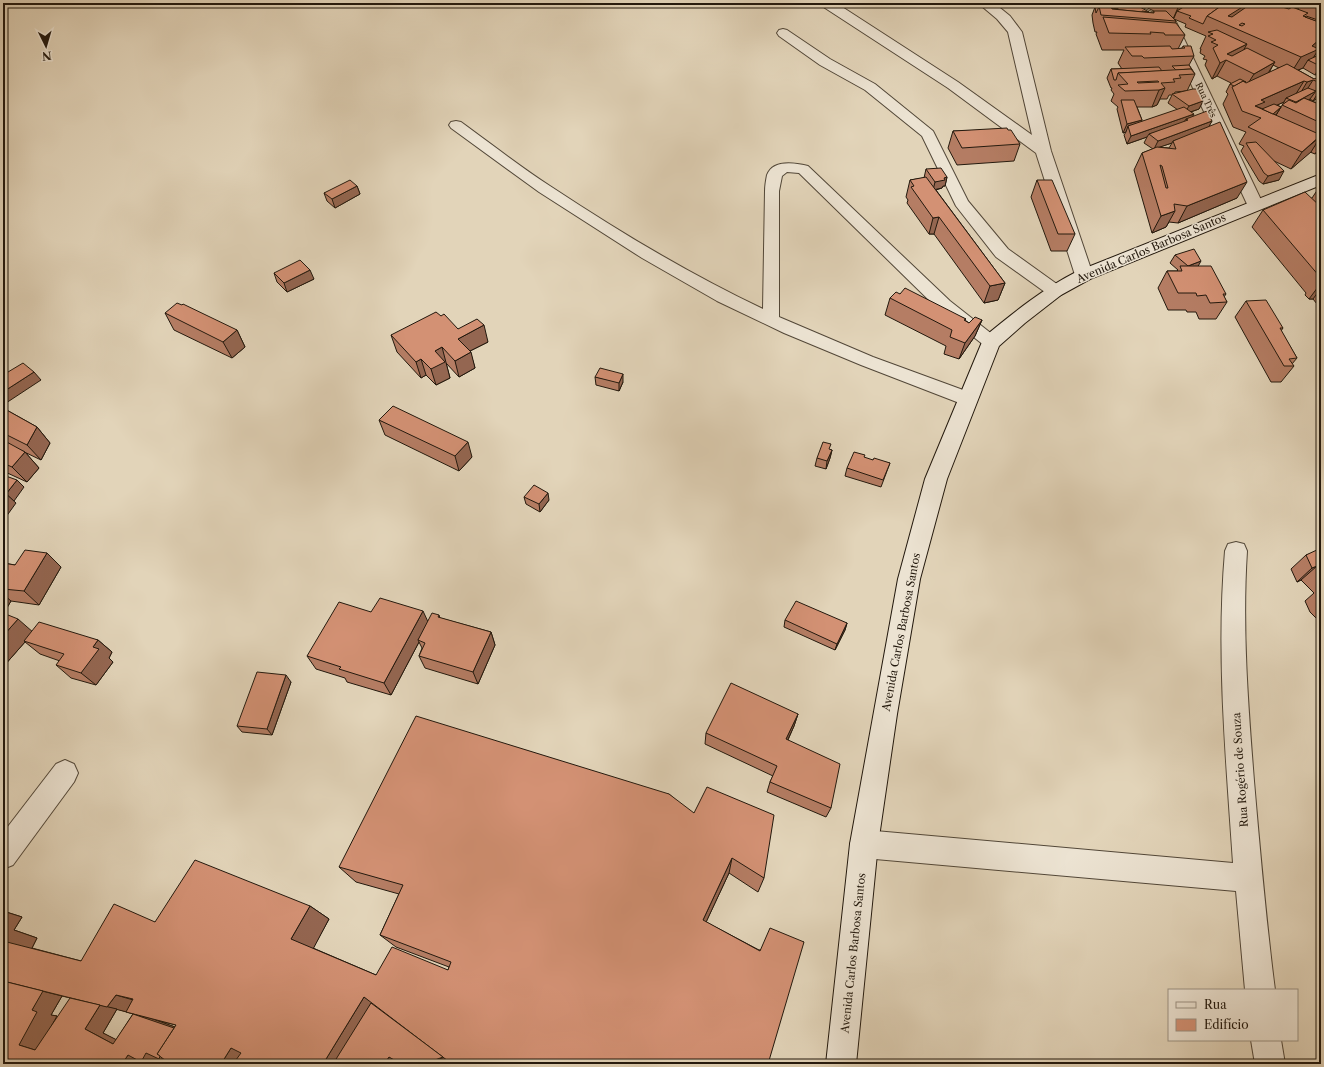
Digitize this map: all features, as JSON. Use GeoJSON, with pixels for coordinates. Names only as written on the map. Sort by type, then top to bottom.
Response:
{"type":"FeatureCollection","features":[{"type":"Feature","properties":{"kind":"street"},"geometry":{"type":"LineString","coordinates":[[827,3],[953,85],[1043,151]]}},
{"type":"Feature","properties":{"kind":"street"},"geometry":{"type":"LineString","coordinates":[[985,3],[1000,12],[1009,21],[1015,32],[1043,151],[1084,275]]}},
{"type":"Feature","properties":{"kind":"street","name":"Rua Três"},"geometry":{"type":"LineString","coordinates":[[1119,3],[1170,25],[1255,204]]}},
{"type":"Feature","properties":{"kind":"street","name":"Avenida Carlos Barbosa Santos"},"geometry":{"type":"LineString","coordinates":[[841,1064],[864,844],[909,579],[936,479],[991,342],[1018,318],[1056,291],[1084,275],[1255,204],[1321,179]]}},
{"type":"Feature","properties":{"kind":"street","name":"Rua Rogério de Souza"},"geometry":{"type":"LineString","coordinates":[[1236,550],[1232,587],[1232,669],[1248,878],[1260,989]]}},
{"type":"Feature","properties":{"kind":"street"},"geometry":{"type":"LineString","coordinates":[[3,855],[65,774]]}},
{"type":"Feature","properties":{"kind":"street"},"geometry":{"type":"LineString","coordinates":[[864,844],[1248,878]]}},
{"type":"Feature","properties":{"kind":"street"},"geometry":{"type":"LineString","coordinates":[[1266,1041],[1270,1064]]}},
{"type":"Feature","properties":{"kind":"lane"},"geometry":{"type":"LineString","coordinates":[[783,33],[825,62],[870,87],[928,134],[961,203],[1002,253],[1056,291]]}},
{"type":"Feature","properties":{"kind":"lane"},"geometry":{"type":"LineString","coordinates":[[456,125],[544,189],[641,250],[723,297],[771,320],[867,361],[968,399]]}},
{"type":"Feature","properties":{"kind":"lane"},"geometry":{"type":"LineString","coordinates":[[771,320],[772,191],[775,174],[784,167],[803,169],[944,305],[991,342]]}},
{"type":"Feature","properties":{"kind":"building"},"geometry":{"type":"Polygon","coordinates":[[[1190,3],[1225,3],[1207,16],[1203,24],[1189,18],[1191,16],[1177,11],[1190,3]]]}},
{"type":"Feature","properties":{"kind":"building"},"geometry":{"type":"Polygon","coordinates":[[[1225,3],[1245,3],[1241,5],[1244,6],[1228,16],[1232,17],[1252,3],[1293,3],[1295,4],[1292,7],[1308,13],[1303,16],[1319,22],[1321,21],[1321,38],[1312,46],[1319,49],[1301,57],[1207,16],[1225,3]],[[1286,4],[1282,7],[1289,9],[1292,7],[1286,4]]]}},
{"type":"Feature","properties":{"kind":"building"},"geometry":{"type":"Polygon","coordinates":[[[1314,3],[1321,3],[1321,8],[1312,5],[1314,3]]]}},
{"type":"Feature","properties":{"kind":"building"},"geometry":{"type":"Polygon","coordinates":[[[1117,5],[1140,7],[1149,12],[1112,9],[1118,9],[1117,5]]]}},
{"type":"Feature","properties":{"kind":"building"},"geometry":{"type":"Polygon","coordinates":[[[1099,6],[1111,7],[1112,9],[1154,13],[1154,11],[1166,11],[1176,21],[1101,15],[1099,6]]]}},
{"type":"Feature","properties":{"kind":"building"},"geometry":{"type":"Polygon","coordinates":[[[1095,7],[1099,7],[1096,13],[1095,7]]]}},
{"type":"Feature","properties":{"kind":"building"},"geometry":{"type":"Polygon","coordinates":[[[1306,16],[1321,21],[1319,22],[1305,17],[1306,16]]]}},
{"type":"Feature","properties":{"kind":"building"},"geometry":{"type":"Polygon","coordinates":[[[1103,17],[1176,23],[1185,35],[1165,35],[1164,33],[1150,32],[1151,34],[1109,33],[1103,17]]]}},
{"type":"Feature","properties":{"kind":"building"},"geometry":{"type":"Polygon","coordinates":[[[1217,30],[1247,44],[1227,54],[1232,56],[1247,48],[1275,62],[1254,74],[1226,60],[1220,63],[1213,48],[1218,45],[1211,42],[1216,40],[1208,36],[1213,34],[1208,32],[1217,30]]]}},
{"type":"Feature","properties":{"kind":"building"},"geometry":{"type":"Polygon","coordinates":[[[1170,46],[1172,49],[1185,48],[1183,46],[1191,46],[1194,56],[1144,58],[1142,56],[1132,56],[1125,47],[1170,46]]]}},
{"type":"Feature","properties":{"kind":"building"},"geometry":{"type":"Polygon","coordinates":[[[1321,54],[1321,66],[1308,60],[1321,54]]]}},
{"type":"Feature","properties":{"kind":"building"},"geometry":{"type":"Polygon","coordinates":[[[1287,64],[1314,79],[1321,77],[1321,83],[1313,80],[1307,82],[1304,81],[1261,100],[1265,102],[1255,106],[1321,135],[1302,152],[1248,127],[1261,118],[1242,111],[1232,87],[1243,81],[1246,83],[1287,64]]]}},
{"type":"Feature","properties":{"kind":"building"},"geometry":{"type":"Polygon","coordinates":[[[1189,65],[1193,71],[1191,69],[1176,70],[1172,66],[1189,65]]]}},
{"type":"Feature","properties":{"kind":"building"},"geometry":{"type":"Polygon","coordinates":[[[1159,67],[1162,71],[1118,73],[1116,80],[1114,80],[1111,69],[1159,67]]]}},
{"type":"Feature","properties":{"kind":"building"},"geometry":{"type":"Polygon","coordinates":[[[1191,69],[1195,74],[1179,75],[1181,78],[1173,79],[1175,82],[1161,83],[1165,88],[1159,90],[1125,91],[1118,85],[1128,84],[1118,73],[1191,69]],[[1158,81],[1137,82],[1138,83],[1159,82],[1158,81]]]}},
{"type":"Feature","properties":{"kind":"building"},"geometry":{"type":"Polygon","coordinates":[[[1240,79],[1246,82],[1243,81],[1234,86],[1230,84],[1240,79]]]}},
{"type":"Feature","properties":{"kind":"building"},"geometry":{"type":"Polygon","coordinates":[[[1308,88],[1316,91],[1296,102],[1286,98],[1308,88]]]}},
{"type":"Feature","properties":{"kind":"building"},"geometry":{"type":"Polygon","coordinates":[[[1199,89],[1203,101],[1189,106],[1172,94],[1199,89]]]}},
{"type":"Feature","properties":{"kind":"building"},"geometry":{"type":"Polygon","coordinates":[[[1304,98],[1321,105],[1321,123],[1282,105],[1289,100],[1296,103],[1304,98]]]}},
{"type":"Feature","properties":{"kind":"building"},"geometry":{"type":"Polygon","coordinates":[[[1121,100],[1134,100],[1142,120],[1127,124],[1121,100]]]}},
{"type":"Feature","properties":{"kind":"building"},"geometry":{"type":"Polygon","coordinates":[[[1274,104],[1281,107],[1273,114],[1262,109],[1274,104]]]}},
{"type":"Feature","properties":{"kind":"building"},"geometry":{"type":"Polygon","coordinates":[[[1184,107],[1194,114],[1131,136],[1128,126],[1184,107]]]}},
{"type":"Feature","properties":{"kind":"building"},"geometry":{"type":"Polygon","coordinates":[[[1207,111],[1212,121],[1158,141],[1149,134],[1188,120],[1186,119],[1207,111]]]}},
{"type":"Feature","properties":{"kind":"building"},"geometry":{"type":"Polygon","coordinates":[[[1220,122],[1247,182],[1187,206],[1174,204],[1175,211],[1161,216],[1142,153],[1157,147],[1176,149],[1173,141],[1220,122]],[[1160,165],[1166,188],[1168,188],[1162,166],[1160,165]]]}},
{"type":"Feature","properties":{"kind":"building"},"geometry":{"type":"Polygon","coordinates":[[[1007,128],[1008,130],[1011,130],[1020,144],[962,148],[953,131],[1007,128]]]}},
{"type":"Feature","properties":{"kind":"building"},"geometry":{"type":"Polygon","coordinates":[[[1320,137],[1321,145],[1320,146],[1316,144],[1320,137]]]}},
{"type":"Feature","properties":{"kind":"building"},"geometry":{"type":"Polygon","coordinates":[[[1256,142],[1284,171],[1268,176],[1264,173],[1246,143],[1256,142]]]}},
{"type":"Feature","properties":{"kind":"building"},"geometry":{"type":"Polygon","coordinates":[[[941,168],[947,177],[944,178],[945,180],[935,182],[926,169],[941,168]]]}},
{"type":"Feature","properties":{"kind":"building"},"geometry":{"type":"Polygon","coordinates":[[[926,177],[1005,283],[990,286],[939,217],[933,218],[911,187],[914,186],[910,180],[926,177]]]}},
{"type":"Feature","properties":{"kind":"building"},"geometry":{"type":"Polygon","coordinates":[[[350,180],[357,186],[332,199],[324,193],[350,180]]]}},
{"type":"Feature","properties":{"kind":"building"},"geometry":{"type":"Polygon","coordinates":[[[1037,180],[1052,180],[1075,234],[1058,234],[1037,180]]]}},
{"type":"Feature","properties":{"kind":"building"},"geometry":{"type":"Polygon","coordinates":[[[1305,192],[1321,207],[1321,283],[1317,279],[1320,277],[1263,210],[1305,192]]]}},
{"type":"Feature","properties":{"kind":"building"},"geometry":{"type":"Polygon","coordinates":[[[1194,249],[1201,261],[1188,266],[1175,255],[1194,249]]]}},
{"type":"Feature","properties":{"kind":"building"},"geometry":{"type":"Polygon","coordinates":[[[300,260],[310,270],[284,283],[274,273],[300,260]]]}},
{"type":"Feature","properties":{"kind":"building"},"geometry":{"type":"Polygon","coordinates":[[[1180,266],[1211,266],[1226,294],[1223,294],[1227,302],[1210,303],[1206,295],[1197,296],[1196,293],[1178,293],[1167,271],[1182,271],[1180,266]]]}},
{"type":"Feature","properties":{"kind":"building"},"geometry":{"type":"Polygon","coordinates":[[[905,288],[966,319],[964,320],[969,323],[975,317],[982,320],[965,343],[950,337],[952,330],[890,298],[896,292],[900,294],[905,288]]]}},
{"type":"Feature","properties":{"kind":"building"},"geometry":{"type":"Polygon","coordinates":[[[1266,300],[1283,328],[1280,328],[1297,358],[1289,359],[1294,366],[1284,366],[1246,301],[1266,300]]]}},
{"type":"Feature","properties":{"kind":"building"},"geometry":{"type":"Polygon","coordinates":[[[177,303],[183,304],[237,330],[223,342],[165,313],[177,303]]]}},
{"type":"Feature","properties":{"kind":"building"},"geometry":{"type":"Polygon","coordinates":[[[436,312],[441,316],[444,314],[458,329],[477,319],[484,325],[458,339],[471,352],[455,361],[442,347],[435,351],[445,362],[431,369],[421,359],[416,362],[391,335],[436,312]]]}},
{"type":"Feature","properties":{"kind":"building"},"geometry":{"type":"Polygon","coordinates":[[[23,363],[34,372],[3,392],[3,375],[23,363]]]}},
{"type":"Feature","properties":{"kind":"building"},"geometry":{"type":"Polygon","coordinates":[[[600,368],[623,374],[619,383],[595,377],[600,368]]]}},
{"type":"Feature","properties":{"kind":"building"},"geometry":{"type":"Polygon","coordinates":[[[393,406],[468,442],[455,456],[379,420],[393,406]]]}},
{"type":"Feature","properties":{"kind":"building"},"geometry":{"type":"Polygon","coordinates":[[[3,408],[37,427],[27,445],[3,433],[3,408]]]}},
{"type":"Feature","properties":{"kind":"building"},"geometry":{"type":"Polygon","coordinates":[[[3,440],[25,452],[12,467],[3,463],[3,440]]]}},
{"type":"Feature","properties":{"kind":"building"},"geometry":{"type":"Polygon","coordinates":[[[823,442],[831,444],[829,449],[832,450],[827,461],[817,458],[823,442]]]}},
{"type":"Feature","properties":{"kind":"building"},"geometry":{"type":"Polygon","coordinates":[[[854,452],[865,455],[864,457],[873,460],[874,458],[890,463],[883,480],[847,468],[854,452]]]}},
{"type":"Feature","properties":{"kind":"building"},"geometry":{"type":"Polygon","coordinates":[[[3,475],[17,480],[6,494],[3,491],[3,475]]]}},
{"type":"Feature","properties":{"kind":"building"},"geometry":{"type":"Polygon","coordinates":[[[534,485],[548,493],[539,504],[524,497],[534,485]]]}},
{"type":"Feature","properties":{"kind":"building"},"geometry":{"type":"Polygon","coordinates":[[[1319,549],[1321,551],[1321,570],[1317,566],[1312,568],[1306,555],[1319,549]]]}},
{"type":"Feature","properties":{"kind":"building"},"geometry":{"type":"Polygon","coordinates":[[[25,550],[47,553],[24,591],[3,589],[3,563],[15,565],[25,550]]]}},
{"type":"Feature","properties":{"kind":"building"},"geometry":{"type":"Polygon","coordinates":[[[380,598],[423,611],[384,683],[339,669],[341,667],[307,656],[339,602],[371,612],[380,598]]]}},
{"type":"Feature","properties":{"kind":"building"},"geometry":{"type":"Polygon","coordinates":[[[796,601],[847,623],[837,644],[785,620],[796,601]]]}},
{"type":"Feature","properties":{"kind":"building"},"geometry":{"type":"Polygon","coordinates":[[[3,613],[18,619],[3,636],[3,613]]]}},
{"type":"Feature","properties":{"kind":"building"},"geometry":{"type":"Polygon","coordinates":[[[432,613],[439,615],[438,617],[491,632],[473,672],[419,656],[425,643],[418,640],[432,613]]]}},
{"type":"Feature","properties":{"kind":"building"},"geometry":{"type":"Polygon","coordinates":[[[39,622],[98,640],[93,647],[99,649],[81,673],[56,665],[64,654],[24,641],[39,622]]]}},
{"type":"Feature","properties":{"kind":"building"},"geometry":{"type":"Polygon","coordinates":[[[257,672],[286,675],[267,729],[237,726],[257,672]]]}},
{"type":"Feature","properties":{"kind":"building"},"geometry":{"type":"Polygon","coordinates":[[[731,683],[798,714],[786,739],[840,764],[831,808],[770,782],[777,766],[706,733],[731,683]]]}},
{"type":"Feature","properties":{"kind":"building"},"geometry":{"type":"Polygon","coordinates":[[[416,716],[669,794],[694,813],[707,787],[774,815],[764,878],[732,858],[703,920],[760,951],[770,928],[804,942],[768,1064],[452,1064],[364,997],[323,1064],[233,1064],[241,1053],[231,1048],[221,1064],[170,1064],[157,1054],[176,1025],[126,1012],[133,999],[116,995],[107,1007],[3,981],[3,941],[81,961],[114,904],[155,922],[195,860],[310,906],[291,939],[376,975],[392,947],[448,970],[451,962],[380,935],[403,885],[339,867],[416,716]]]}},
{"type":"Feature","properties":{"kind":"building"},"geometry":{"type":"Polygon","coordinates":[[[3,981],[43,991],[32,1010],[37,1012],[19,1045],[35,1050],[70,998],[100,1005],[85,1029],[113,1044],[133,1014],[174,1028],[157,1054],[160,1056],[159,1059],[146,1053],[141,1062],[128,1055],[122,1064],[3,1064],[3,981]]]}},
{"type":"Feature","properties":{"kind":"building"},"geometry":{"type":"Polygon","coordinates":[[[371,1003],[443,1057],[424,1064],[401,1064],[389,1057],[384,1064],[333,1064],[371,1003]]]}}]}
